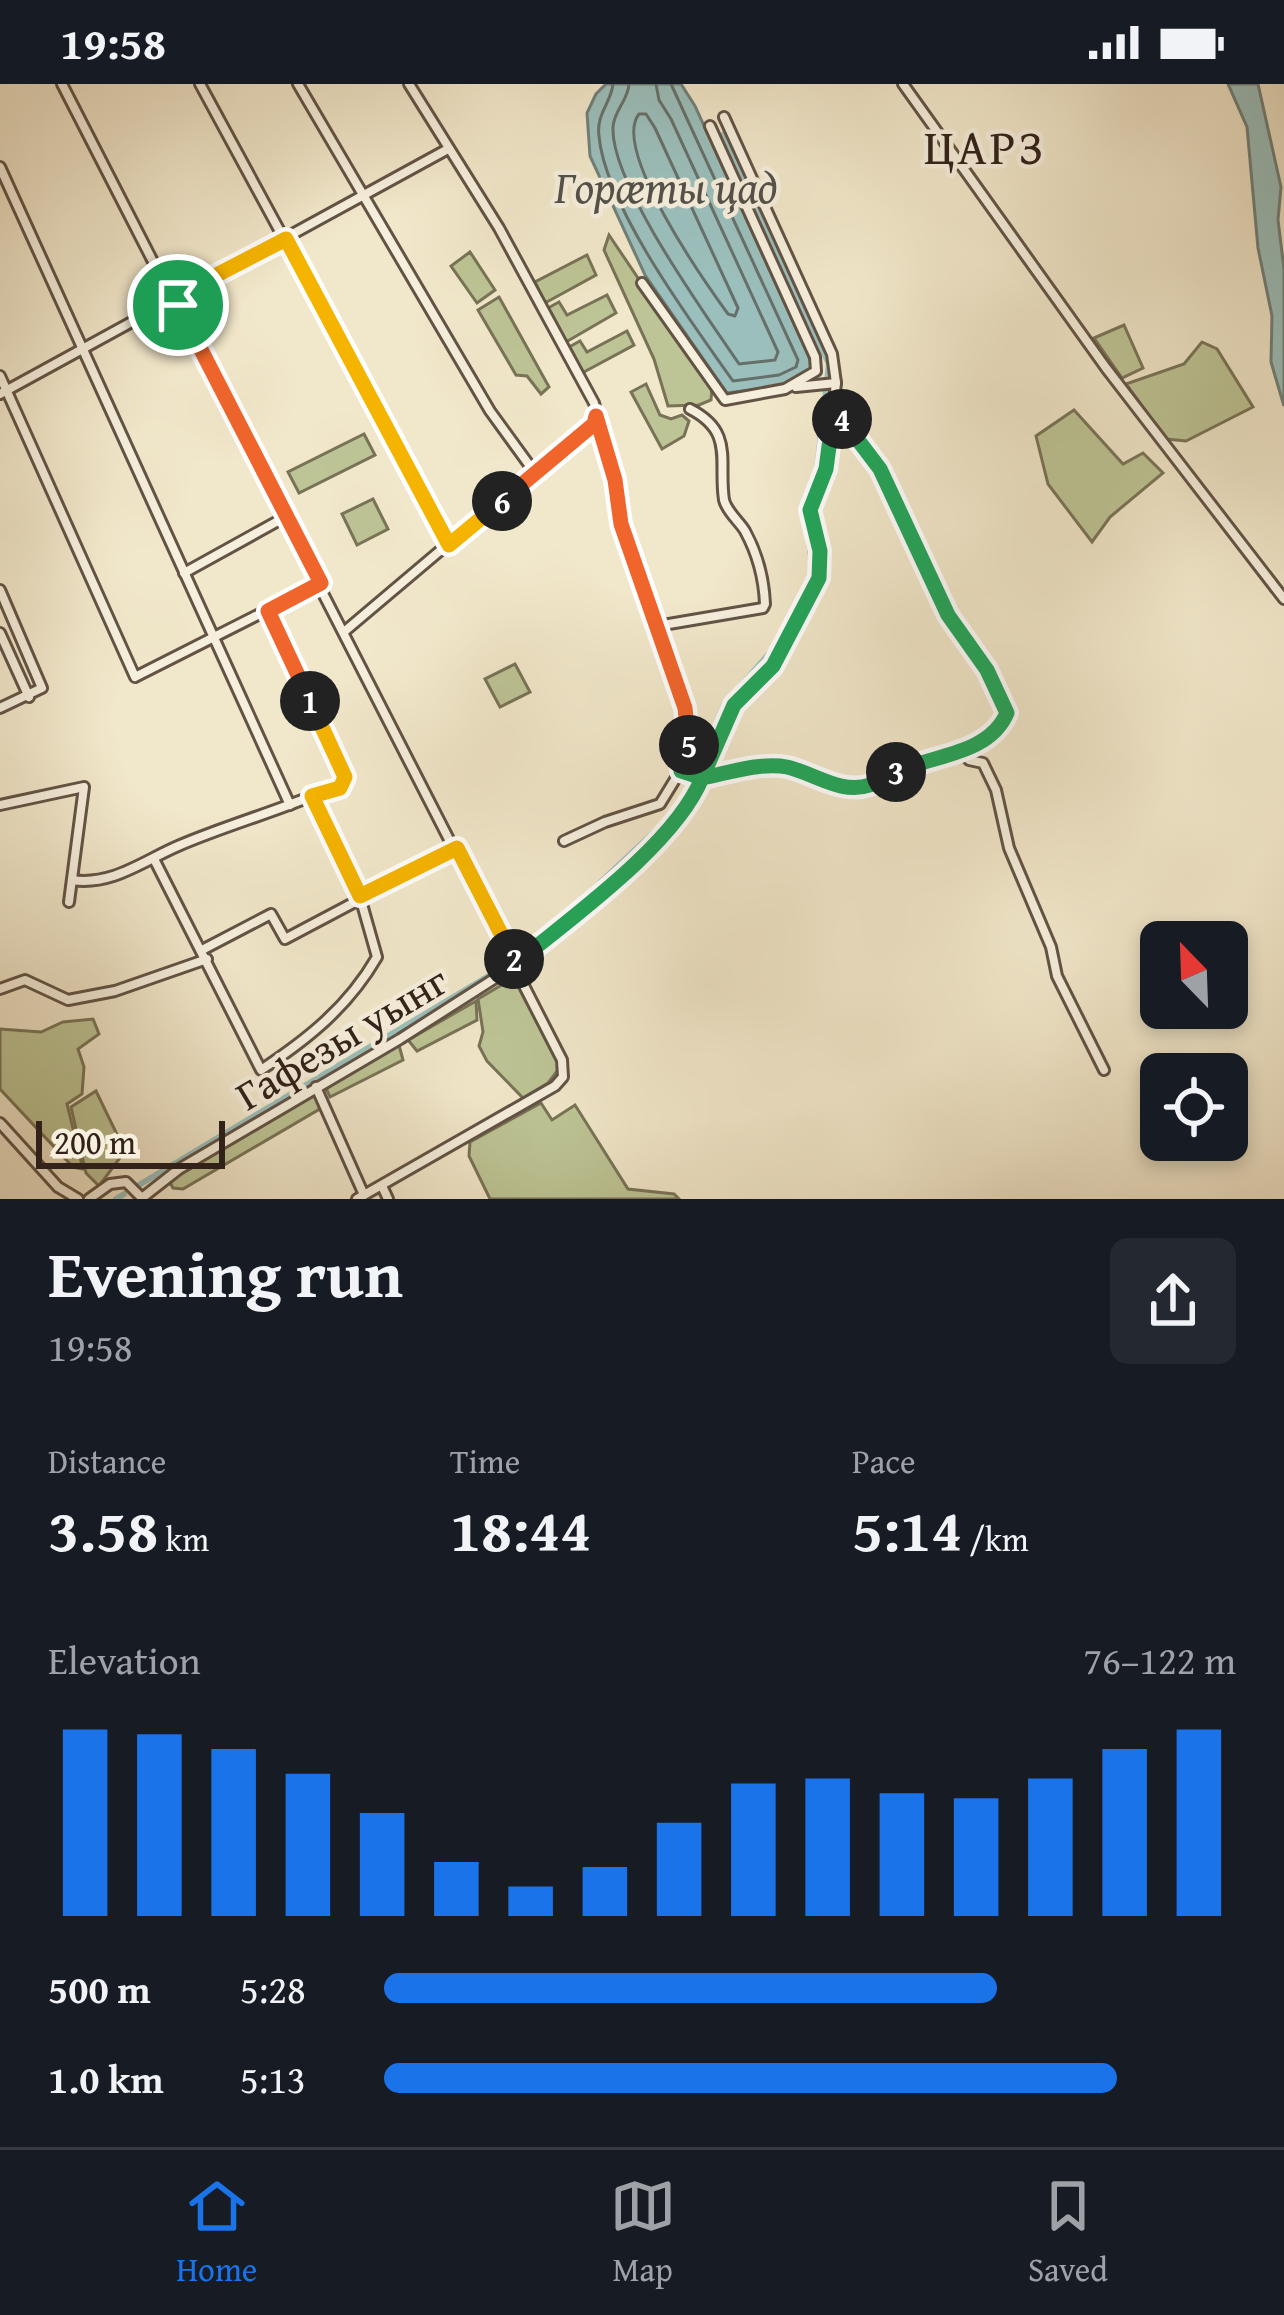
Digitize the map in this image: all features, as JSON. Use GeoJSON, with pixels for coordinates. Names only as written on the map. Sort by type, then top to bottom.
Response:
{"type":"FeatureCollection","features":[{"type":"Feature","properties":{"kind":"street"},"geometry":{"type":"LineString","coordinates":[[62,84],[560,1052],[562,1077],[540,1096],[360,1197],[316,1088]]}},
{"type":"Feature","properties":{"kind":"street"},"geometry":{"type":"LineString","coordinates":[[200,84],[449,545]]}},
{"type":"Feature","properties":{"kind":"street"},"geometry":{"type":"LineString","coordinates":[[298,84],[490,411],[536,473]]}},
{"type":"Feature","properties":{"kind":"street"},"geometry":{"type":"LineString","coordinates":[[409,84],[498,226],[594,403],[615,480],[621,524],[685,708],[690,747],[683,772],[660,804],[629,812],[564,841]]}},
{"type":"Feature","properties":{"kind":"street"},"geometry":{"type":"LineString","coordinates":[[903,84],[1106,368],[1284,599]]}},
{"type":"Feature","properties":{"kind":"street"},"geometry":{"type":"LineString","coordinates":[[642,284],[724,400],[836,383],[832,354],[724,117]]}},
{"type":"Feature","properties":{"kind":"street"},"geometry":{"type":"LineString","coordinates":[[710,126],[818,362],[811,376],[785,389]]}},
{"type":"Feature","properties":{"kind":"street"},"geometry":{"type":"LineString","coordinates":[[3,392],[448,149]]}},
{"type":"Feature","properties":{"kind":"street"},"geometry":{"type":"LineString","coordinates":[[0,167],[290,805]]}},
{"type":"Feature","properties":{"kind":"street"},"geometry":{"type":"LineString","coordinates":[[0,376],[3,392],[135,677],[321,583]]}},
{"type":"Feature","properties":{"kind":"street","name":"Гафезы уынг"},"geometry":{"type":"LineString","coordinates":[[89,1199],[110,1184],[126,1182],[142,1198],[179,1169],[400,1039],[516,963],[682,816],[734,705],[773,666],[819,578],[820,551],[810,510],[826,469],[836,383]]}},
{"type":"Feature","properties":{"kind":"street"},"geometry":{"type":"LineString","coordinates":[[657,626],[765,604],[747,536],[724,501],[723,447],[711,424],[690,409]]}},
{"type":"Feature","properties":{"kind":"street"},"geometry":{"type":"LineString","coordinates":[[683,772],[700,777],[762,766],[788,767],[841,786],[858,787],[922,760],[964,753],[1003,723],[1006,708],[987,670],[948,615],[880,469],[834,409]]}},
{"type":"Feature","properties":{"kind":"street"},"geometry":{"type":"LineString","coordinates":[[345,631],[594,424],[596,416]]}},
{"type":"Feature","properties":{"kind":"street"},"geometry":{"type":"LineString","coordinates":[[184,573],[287,517]]}},
{"type":"Feature","properties":{"kind":"street"},"geometry":{"type":"LineString","coordinates":[[0,590],[42,688],[0,707]]}},
{"type":"Feature","properties":{"kind":"street"},"geometry":{"type":"LineString","coordinates":[[72,880],[91,883],[312,796],[326,795],[345,783],[340,763],[268,611]]}},
{"type":"Feature","properties":{"kind":"street"},"geometry":{"type":"LineString","coordinates":[[0,633],[29,697]]}},
{"type":"Feature","properties":{"kind":"street"},"geometry":{"type":"LineString","coordinates":[[964,753],[989,771],[1009,848],[1051,946],[1057,976],[1104,1070]]}},
{"type":"Feature","properties":{"kind":"street"},"geometry":{"type":"LineString","coordinates":[[0,805],[84,787],[69,902]]}},
{"type":"Feature","properties":{"kind":"street"},"geometry":{"type":"LineString","coordinates":[[154,859],[261,1070],[292,1050],[355,995],[377,957],[360,896],[312,796]]}},
{"type":"Feature","properties":{"kind":"street"},"geometry":{"type":"LineString","coordinates":[[0,989],[25,980],[68,1000],[115,992],[205,954],[271,914],[285,939],[457,848]]}},
{"type":"Feature","properties":{"kind":"street"},"geometry":{"type":"LineString","coordinates":[[0,1123],[58,1187],[78,1199]]}},
{"type":"Feature","properties":{"kind":"street"},"geometry":{"type":"LineString","coordinates":[[382,1186],[388,1199]]}},
{"type":"Feature","properties":{"kind":"green space"},"geometry":{"type":"Polygon","coordinates":[[[609,235],[712,388],[711,400],[668,406],[654,359],[604,250],[609,235]]]}},
{"type":"Feature","properties":{"kind":"green space"},"geometry":{"type":"Polygon","coordinates":[[[470,252],[495,290],[477,303],[451,266],[470,252]]]}},
{"type":"Feature","properties":{"kind":"green space"},"geometry":{"type":"Polygon","coordinates":[[[587,255],[596,275],[545,303],[535,282],[587,255]]]}},
{"type":"Feature","properties":{"kind":"green space"},"geometry":{"type":"Polygon","coordinates":[[[607,295],[616,313],[566,342],[548,308],[559,302],[567,315],[607,295]]]}},
{"type":"Feature","properties":{"kind":"green space"},"geometry":{"type":"Polygon","coordinates":[[[499,297],[549,387],[541,394],[527,376],[516,375],[478,310],[499,297]]]}},
{"type":"Feature","properties":{"kind":"green space"},"geometry":{"type":"Polygon","coordinates":[[[1124,325],[1143,368],[1122,378],[1094,338],[1124,325]]]}},
{"type":"Feature","properties":{"kind":"green space"},"geometry":{"type":"Polygon","coordinates":[[[627,331],[634,345],[582,373],[569,347],[580,341],[587,352],[627,331]]]}},
{"type":"Feature","properties":{"kind":"green space"},"geometry":{"type":"Polygon","coordinates":[[[1202,342],[1217,349],[1253,407],[1186,441],[1166,439],[1126,384],[1184,364],[1202,342]]]}},
{"type":"Feature","properties":{"kind":"green space"},"geometry":{"type":"Polygon","coordinates":[[[646,384],[660,415],[671,419],[682,415],[689,421],[684,436],[662,449],[631,392],[646,384]]]}},
{"type":"Feature","properties":{"kind":"green space"},"geometry":{"type":"Polygon","coordinates":[[[1074,410],[1123,464],[1143,453],[1163,473],[1110,517],[1092,542],[1048,484],[1036,436],[1074,410]]]}},
{"type":"Feature","properties":{"kind":"green space"},"geometry":{"type":"Polygon","coordinates":[[[364,434],[375,455],[299,493],[288,472],[364,434]]]}},
{"type":"Feature","properties":{"kind":"green space"},"geometry":{"type":"Polygon","coordinates":[[[373,499],[388,529],[357,545],[342,514],[373,499]]]}},
{"type":"Feature","properties":{"kind":"green space"},"geometry":{"type":"Polygon","coordinates":[[[515,664],[530,692],[500,707],[485,679],[515,664]]]}},
{"type":"Feature","properties":{"kind":"green space"},"geometry":{"type":"Polygon","coordinates":[[[520,974],[526,977],[565,1061],[548,1083],[523,1098],[479,1046],[483,1032],[478,999],[520,974]]]}},
{"type":"Feature","properties":{"kind":"green space"},"geometry":{"type":"Polygon","coordinates":[[[476,1001],[477,1020],[417,1051],[408,1040],[476,1001]]]}},
{"type":"Feature","properties":{"kind":"green space"},"geometry":{"type":"Polygon","coordinates":[[[93,1019],[99,1034],[78,1049],[84,1067],[82,1094],[67,1104],[83,1169],[73,1167],[0,1089],[0,1029],[41,1032],[63,1022],[93,1019]]]}},
{"type":"Feature","properties":{"kind":"green space"},"geometry":{"type":"Polygon","coordinates":[[[399,1045],[403,1060],[330,1097],[326,1088],[399,1045]]]}},
{"type":"Feature","properties":{"kind":"green space"},"geometry":{"type":"Polygon","coordinates":[[[96,1091],[125,1151],[99,1186],[86,1173],[71,1107],[96,1091]]]}},
{"type":"Feature","properties":{"kind":"green space"},"geometry":{"type":"Polygon","coordinates":[[[318,1092],[323,1103],[318,1110],[183,1189],[173,1188],[169,1181],[318,1092]]]}},
{"type":"Feature","properties":{"kind":"green space"},"geometry":{"type":"Polygon","coordinates":[[[541,1103],[552,1120],[575,1105],[628,1189],[674,1194],[679,1199],[490,1199],[469,1156],[470,1142],[541,1103]]]}},
{"type":"Feature","properties":{"kind":"water","name":"Горӕты цад"},"geometry":{"type":"Polygon","coordinates":[[[606,84],[681,84],[814,368],[783,386],[727,393],[645,275],[590,156],[587,113],[606,84]]]}},
{"type":"Feature","properties":{"kind":"water"},"geometry":{"type":"Polygon","coordinates":[[[1228,84],[1258,84],[1281,187],[1284,406],[1271,362],[1272,316],[1258,248],[1247,127],[1228,84]]]}},
{"type":"Feature","properties":{"kind":"waterway"},"geometry":{"type":"LineString","coordinates":[[571,910],[681,807],[724,705],[783,638],[813,572],[805,511],[816,478],[829,364],[724,134]]}},
{"type":"Feature","properties":{"kind":"waterway"},"geometry":{"type":"LineString","coordinates":[[134,1188],[512,962]]}},
{"type":"Feature","properties":{"kind":"waterway"},"geometry":{"type":"LineString","coordinates":[[116,1199],[124,1194]]}},
{"type":"Feature","properties":{"kind":"district","name":"ЦАРЗ"},"geometry":{"type":"Point","coordinates":[985,146]}},
{"type":"Feature","properties":{"kind":"route"},"geometry":{"type":"LineString","coordinates":[[178,305],[174,297],[286,239],[449,545],[594,424],[596,416],[615,480],[621,524],[685,708],[690,747],[681,771],[702,778],[734,705],[773,666],[819,578],[820,551],[810,510],[826,469],[834,409],[880,469],[948,615],[987,670],[1006,708],[1003,723],[964,753],[922,760],[871,785],[841,786],[788,767],[762,766],[702,778],[682,816],[516,963],[457,848],[360,896],[312,796],[340,788],[345,777],[268,611],[321,583],[178,305]]}}]}
